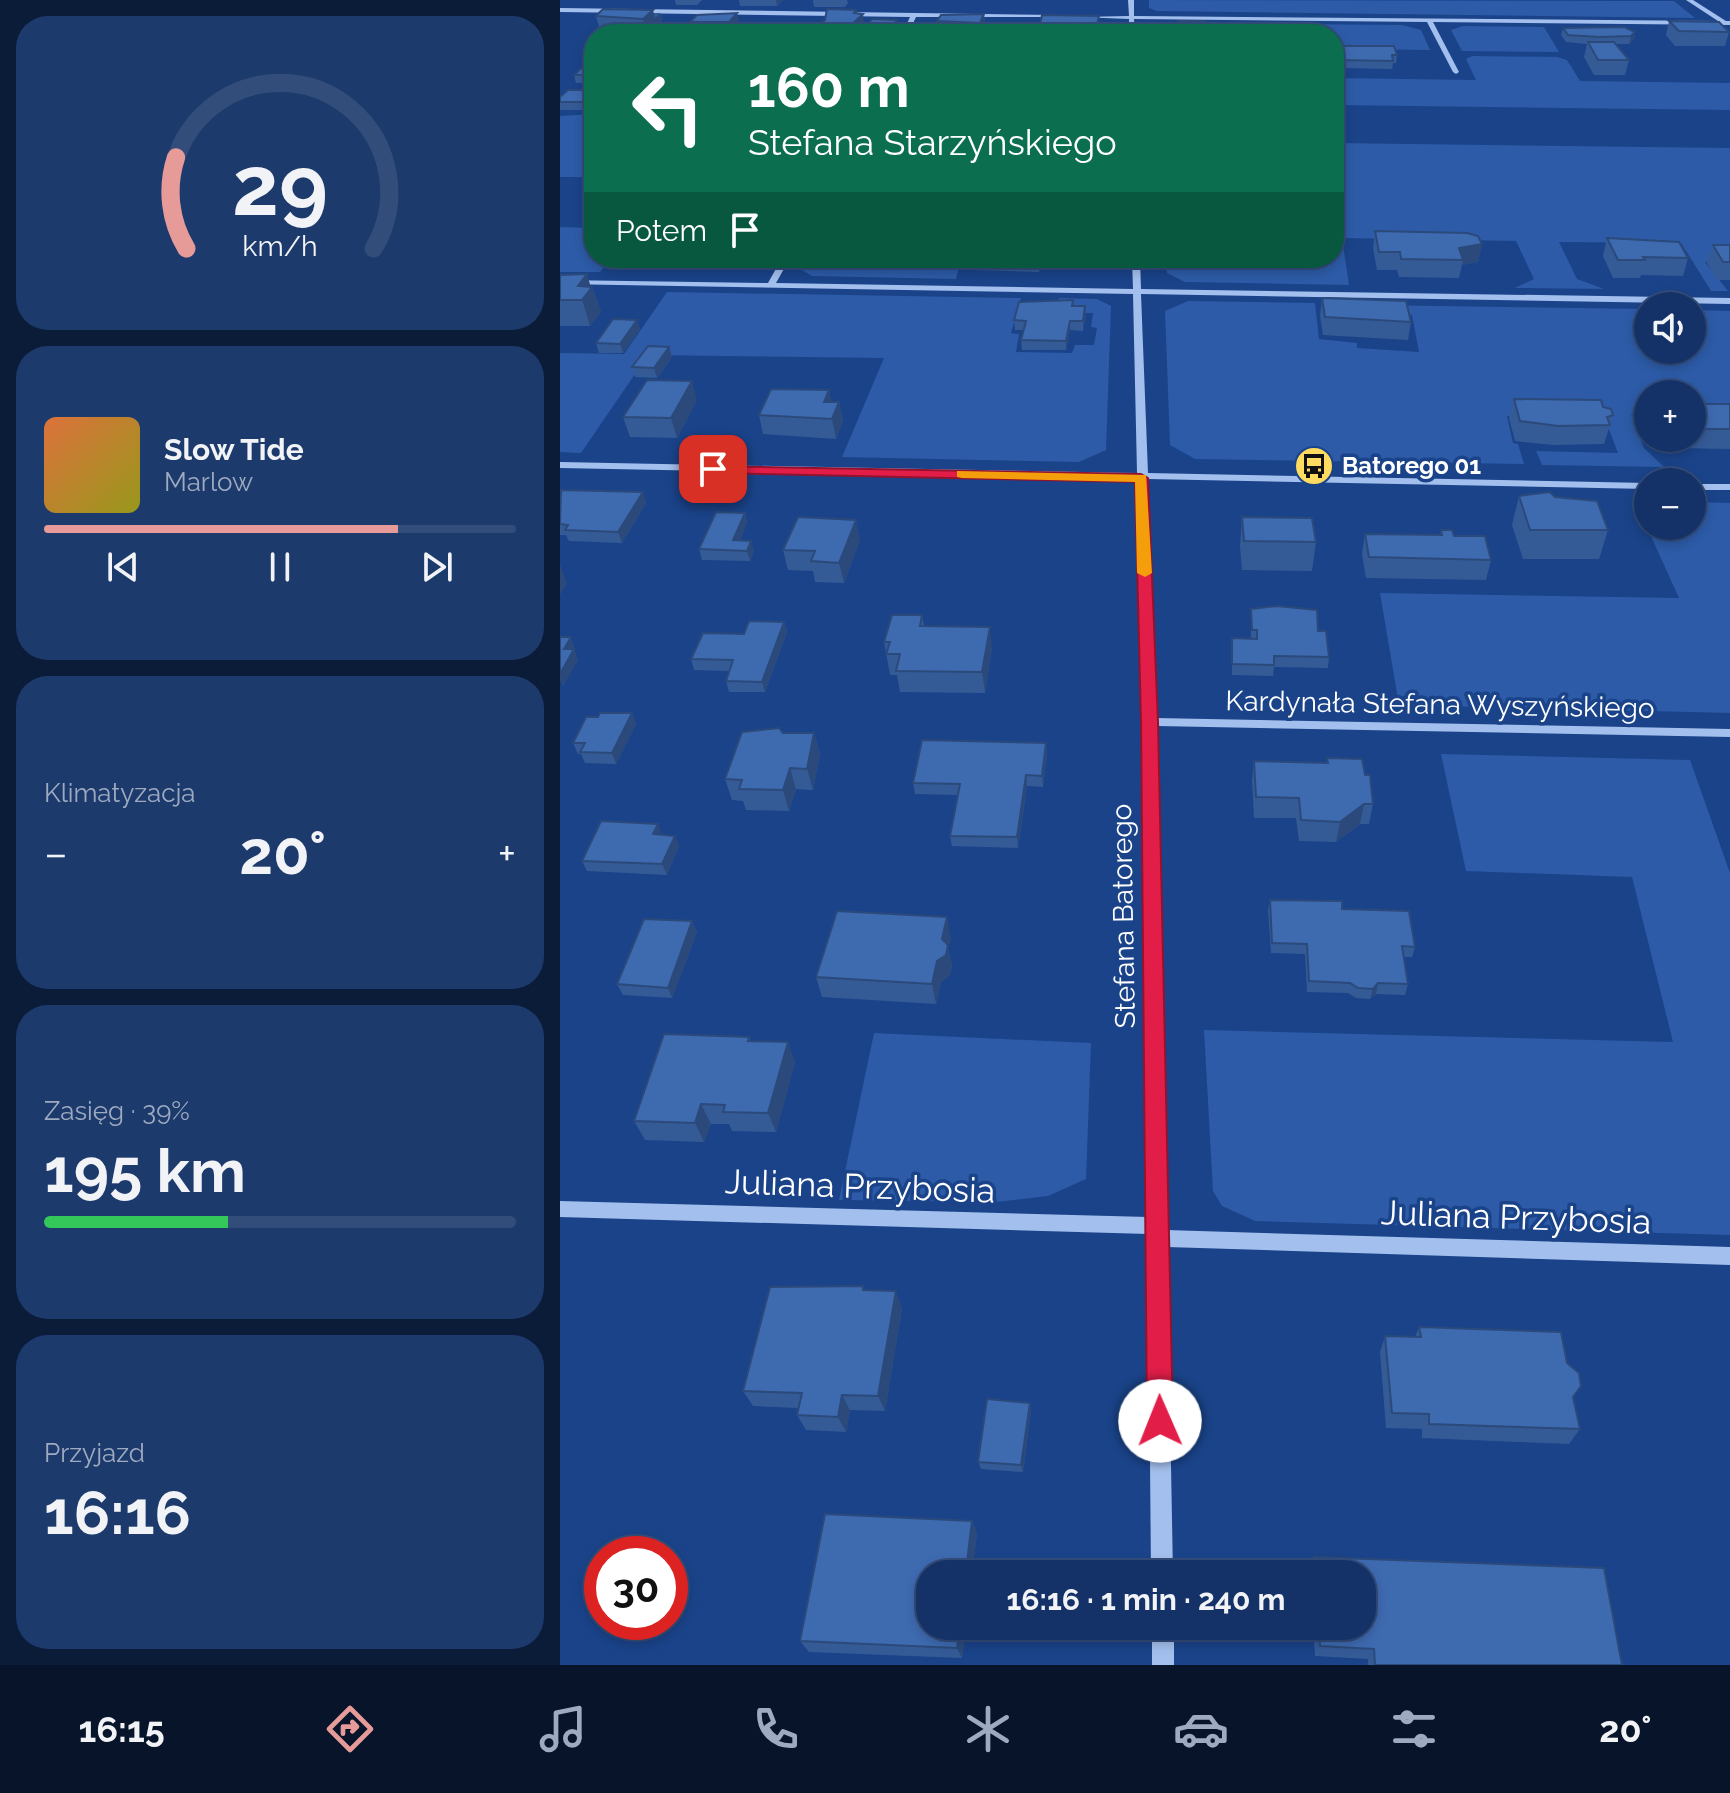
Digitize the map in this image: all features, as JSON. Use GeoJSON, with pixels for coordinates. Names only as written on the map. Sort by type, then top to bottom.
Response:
{"type":"FeatureCollection","features":[{"type":"Feature","properties":{"kind":"street"},"geometry":{"type":"LineString","coordinates":[[1131,0],[1131,24]]}},
{"type":"Feature","properties":{"kind":"street"},"geometry":{"type":"LineString","coordinates":[[1689,0],[1728,23]]}},
{"type":"Feature","properties":{"kind":"street"},"geometry":{"type":"LineString","coordinates":[[560,10],[1728,23]]}},
{"type":"Feature","properties":{"kind":"street"},"geometry":{"type":"LineString","coordinates":[[910,24],[914,15]]}},
{"type":"Feature","properties":{"kind":"street"},"geometry":{"type":"LineString","coordinates":[[1429,20],[1456,72]]}},
{"type":"Feature","properties":{"kind":"street"},"geometry":{"type":"LineString","coordinates":[[770,286],[780,268]]}},
{"type":"Feature","properties":{"kind":"street","name":"Stefana Batorego"},"geometry":{"type":"LineString","coordinates":[[1136,268],[1150,722],[1162,1560]]}},
{"type":"Feature","properties":{"kind":"street"},"geometry":{"type":"LineString","coordinates":[[560,282],[1730,301]]}},
{"type":"Feature","properties":{"kind":"street"},"geometry":{"type":"LineString","coordinates":[[560,465],[1634,486]]}},
{"type":"Feature","properties":{"kind":"street"},"geometry":{"type":"LineString","coordinates":[[1706,487],[1730,487]]}},
{"type":"Feature","properties":{"kind":"street","name":"Kardynała Stefana Wyszyńskiego"},"geometry":{"type":"LineString","coordinates":[[1150,722],[1730,733]]}},
{"type":"Feature","properties":{"kind":"street","name":"Juliana Przybosia"},"geometry":{"type":"LineString","coordinates":[[560,1209],[1730,1256]]}},
{"type":"Feature","properties":{"kind":"street"},"geometry":{"type":"LineString","coordinates":[[1163,1640],[1163,1665]]}},
{"type":"Feature","properties":{"kind":"shaded area"},"geometry":{"type":"Polygon","coordinates":[[[1149,0],[1674,1],[1695,18],[1157,11],[1149,8],[1149,0]]]}},
{"type":"Feature","properties":{"kind":"shaded area"},"geometry":{"type":"Polygon","coordinates":[[[1344,24],[1402,25],[1421,30],[1430,50],[1344,49],[1344,24]]]}},
{"type":"Feature","properties":{"kind":"shaded area"},"geometry":{"type":"Polygon","coordinates":[[[1463,26],[1544,27],[1559,52],[1462,51],[1451,30],[1463,26]]]}},
{"type":"Feature","properties":{"kind":"shaded area"},"geometry":{"type":"Polygon","coordinates":[[[1472,56],[1557,57],[1567,60],[1580,81],[1730,83],[1730,110],[1344,105],[1344,78],[1476,80],[1466,59],[1472,56]]]}},
{"type":"Feature","properties":{"kind":"shaded area"},"geometry":{"type":"Polygon","coordinates":[[[584,115],[584,177],[560,177],[560,116],[584,115]]]}},
{"type":"Feature","properties":{"kind":"shaded area"},"geometry":{"type":"Polygon","coordinates":[[[1344,143],[1730,148],[1730,256],[1728,261],[1705,262],[1728,291],[1711,291],[1681,243],[1559,242],[1577,279],[1604,289],[1515,288],[1534,279],[1516,241],[1344,238],[1344,143]]]}},
{"type":"Feature","properties":{"kind":"shaded area"},"geometry":{"type":"Polygon","coordinates":[[[560,227],[584,228],[584,268],[603,268],[600,272],[560,272],[560,227]]]}},
{"type":"Feature","properties":{"kind":"shaded area"},"geometry":{"type":"Polygon","coordinates":[[[1344,251],[1349,285],[1185,282],[1167,273],[1167,268],[1344,268],[1344,251]]]}},
{"type":"Feature","properties":{"kind":"shaded area"},"geometry":{"type":"Polygon","coordinates":[[[959,268],[956,279],[812,276],[802,270],[959,268]]]}},
{"type":"Feature","properties":{"kind":"shaded area"},"geometry":{"type":"Polygon","coordinates":[[[667,292],[1021,298],[1011,333],[1019,334],[1016,352],[1072,353],[1075,345],[1094,345],[1097,328],[1091,327],[1093,313],[1080,313],[1080,306],[1058,305],[1059,298],[1097,299],[1111,306],[1106,450],[1079,462],[842,457],[884,358],[648,355],[581,453],[560,452],[560,353],[624,354],[667,292]]]}},
{"type":"Feature","properties":{"kind":"shaded area"},"geometry":{"type":"Polygon","coordinates":[[[1188,301],[1315,303],[1319,339],[1357,343],[1357,348],[1419,352],[1412,315],[1379,314],[1369,305],[1634,309],[1634,364],[1706,364],[1706,310],[1730,311],[1730,422],[1706,418],[1706,380],[1634,380],[1634,415],[1631,415],[1634,452],[1648,452],[1664,467],[1542,465],[1536,451],[1618,453],[1608,427],[1541,416],[1507,416],[1513,443],[1518,444],[1524,464],[1195,459],[1170,445],[1165,311],[1188,301]]]}},
{"type":"Feature","properties":{"kind":"shaded area"},"geometry":{"type":"Polygon","coordinates":[[[1706,502],[1730,503],[1730,713],[1399,705],[1380,593],[1679,598],[1653,540],[1706,540],[1706,502]]]}},
{"type":"Feature","properties":{"kind":"shaded area"},"geometry":{"type":"Polygon","coordinates":[[[1441,754],[1690,760],[1730,873],[1730,1235],[1255,1221],[1222,1206],[1213,1191],[1204,1030],[1673,1042],[1632,877],[1466,871],[1441,754]]]}},
{"type":"Feature","properties":{"kind":"shaded area"},"geometry":{"type":"Polygon","coordinates":[[[874,1033],[1091,1043],[1086,1179],[1048,1196],[996,1202],[839,1200],[874,1033]]]}},
{"type":"Feature","properties":{"kind":"building"},"geometry":{"type":"Polygon","coordinates":[[[603,9],[653,10],[643,19],[596,16],[603,9]]]}},
{"type":"Feature","properties":{"kind":"building"},"geometry":{"type":"Polygon","coordinates":[[[827,9],[856,10],[854,13],[863,14],[852,24],[818,24],[825,20],[827,9]]]}},
{"type":"Feature","properties":{"kind":"building"},"geometry":{"type":"Polygon","coordinates":[[[737,13],[729,22],[690,22],[697,15],[737,13]]]}},
{"type":"Feature","properties":{"kind":"building"},"geometry":{"type":"Polygon","coordinates":[[[984,14],[980,23],[937,21],[941,15],[984,14]]]}},
{"type":"Feature","properties":{"kind":"building"},"geometry":{"type":"Polygon","coordinates":[[[1042,15],[1099,16],[1097,24],[1040,24],[1042,15]]]}},
{"type":"Feature","properties":{"kind":"building"},"geometry":{"type":"Polygon","coordinates":[[[872,19],[897,20],[895,24],[868,24],[872,19]]]}},
{"type":"Feature","properties":{"kind":"building"},"geometry":{"type":"Polygon","coordinates":[[[1178,21],[1205,21],[1205,24],[1178,24],[1178,21]]]}},
{"type":"Feature","properties":{"kind":"building"},"geometry":{"type":"Polygon","coordinates":[[[1669,21],[1719,22],[1729,32],[1679,31],[1669,21]]]}},
{"type":"Feature","properties":{"kind":"building"},"geometry":{"type":"Polygon","coordinates":[[[1624,27],[1635,32],[1631,36],[1599,37],[1568,35],[1563,28],[1624,27]]]}},
{"type":"Feature","properties":{"kind":"building"},"geometry":{"type":"Polygon","coordinates":[[[1588,42],[1614,42],[1629,60],[1598,60],[1588,42]]]}},
{"type":"Feature","properties":{"kind":"building"},"geometry":{"type":"Polygon","coordinates":[[[1344,46],[1394,46],[1397,55],[1392,55],[1393,61],[1344,60],[1344,46]]]}},
{"type":"Feature","properties":{"kind":"building"},"geometry":{"type":"Polygon","coordinates":[[[584,66],[584,75],[574,75],[584,66]]]}},
{"type":"Feature","properties":{"kind":"building"},"geometry":{"type":"Polygon","coordinates":[[[568,90],[584,90],[583,102],[560,102],[560,97],[568,90]]]}},
{"type":"Feature","properties":{"kind":"building"},"geometry":{"type":"Polygon","coordinates":[[[1375,231],[1467,233],[1478,236],[1482,244],[1459,248],[1463,260],[1401,259],[1400,252],[1379,252],[1375,231]]]}},
{"type":"Feature","properties":{"kind":"building"},"geometry":{"type":"Polygon","coordinates":[[[1607,238],[1679,242],[1688,258],[1618,260],[1607,238]]]}},
{"type":"Feature","properties":{"kind":"building"},"geometry":{"type":"Polygon","coordinates":[[[1713,245],[1730,245],[1730,262],[1723,262],[1713,245]]]}},
{"type":"Feature","properties":{"kind":"building"},"geometry":{"type":"Polygon","coordinates":[[[587,274],[578,286],[592,287],[582,300],[560,300],[560,275],[587,274]]]}},
{"type":"Feature","properties":{"kind":"building"},"geometry":{"type":"Polygon","coordinates":[[[1322,298],[1406,301],[1411,322],[1325,317],[1322,298]]]}},
{"type":"Feature","properties":{"kind":"building"},"geometry":{"type":"Polygon","coordinates":[[[1073,300],[1072,306],[1085,306],[1083,321],[1070,321],[1066,341],[1021,340],[1026,321],[1014,320],[1019,302],[1073,300]]]}},
{"type":"Feature","properties":{"kind":"building"},"geometry":{"type":"Polygon","coordinates":[[[613,319],[637,320],[620,344],[596,343],[613,319]]]}},
{"type":"Feature","properties":{"kind":"building"},"geometry":{"type":"Polygon","coordinates":[[[648,346],[669,347],[654,368],[632,367],[648,346]]]}},
{"type":"Feature","properties":{"kind":"building"},"geometry":{"type":"Polygon","coordinates":[[[647,380],[692,381],[671,418],[623,417],[647,380]]]}},
{"type":"Feature","properties":{"kind":"building"},"geometry":{"type":"Polygon","coordinates":[[[771,389],[829,390],[824,402],[839,402],[832,419],[759,415],[771,389]]]}},
{"type":"Feature","properties":{"kind":"building"},"geometry":{"type":"Polygon","coordinates":[[[1514,399],[1601,400],[1603,407],[1611,409],[1613,415],[1607,417],[1610,425],[1558,426],[1520,421],[1514,399]]]}},
{"type":"Feature","properties":{"kind":"building"},"geometry":{"type":"Polygon","coordinates":[[[1706,404],[1730,404],[1730,429],[1706,429],[1706,404]]]}},
{"type":"Feature","properties":{"kind":"building"},"geometry":{"type":"Polygon","coordinates":[[[561,490],[643,492],[618,532],[565,530],[568,525],[560,524],[561,490]]]}},
{"type":"Feature","properties":{"kind":"building"},"geometry":{"type":"Polygon","coordinates":[[[1550,492],[1555,497],[1597,501],[1608,530],[1530,530],[1519,496],[1550,492]]]}},
{"type":"Feature","properties":{"kind":"building"},"geometry":{"type":"Polygon","coordinates":[[[716,512],[745,513],[733,540],[751,541],[747,551],[699,549],[716,512]]]}},
{"type":"Feature","properties":{"kind":"building"},"geometry":{"type":"Polygon","coordinates":[[[798,517],[856,520],[839,563],[811,561],[815,551],[783,550],[798,517]]]}},
{"type":"Feature","properties":{"kind":"building"},"geometry":{"type":"Polygon","coordinates":[[[1242,517],[1312,518],[1316,542],[1244,541],[1242,517]]]}},
{"type":"Feature","properties":{"kind":"building"},"geometry":{"type":"Polygon","coordinates":[[[1441,530],[1452,530],[1454,536],[1485,536],[1491,560],[1369,557],[1365,534],[1442,535],[1441,530]]]}},
{"type":"Feature","properties":{"kind":"building"},"geometry":{"type":"Polygon","coordinates":[[[1277,606],[1317,610],[1318,631],[1326,631],[1329,657],[1274,656],[1274,665],[1232,664],[1232,638],[1257,639],[1257,630],[1252,630],[1251,609],[1277,606]]]}},
{"type":"Feature","properties":{"kind":"building"},"geometry":{"type":"Polygon","coordinates":[[[892,615],[922,615],[920,626],[990,627],[982,672],[896,671],[900,654],[886,654],[890,642],[884,642],[892,615]]]}},
{"type":"Feature","properties":{"kind":"building"},"geometry":{"type":"Polygon","coordinates":[[[749,621],[784,622],[762,682],[726,681],[733,660],[691,659],[703,633],[744,634],[749,621]]]}},
{"type":"Feature","properties":{"kind":"building"},"geometry":{"type":"Polygon","coordinates":[[[560,637],[571,637],[564,649],[574,649],[560,674],[560,637]]]}},
{"type":"Feature","properties":{"kind":"building"},"geometry":{"type":"Polygon","coordinates":[[[600,713],[632,713],[612,753],[580,752],[585,743],[573,743],[586,717],[598,717],[600,713]]]}},
{"type":"Feature","properties":{"kind":"building"},"geometry":{"type":"Polygon","coordinates":[[[779,728],[783,733],[814,733],[807,769],[790,768],[783,790],[739,789],[742,780],[725,779],[742,732],[779,728]]]}},
{"type":"Feature","properties":{"kind":"building"},"geometry":{"type":"Polygon","coordinates":[[[922,740],[1046,743],[1042,776],[1026,775],[1017,837],[950,836],[960,784],[913,783],[922,740]]]}},
{"type":"Feature","properties":{"kind":"building"},"geometry":{"type":"Polygon","coordinates":[[[1327,758],[1362,759],[1365,775],[1370,775],[1373,804],[1364,804],[1340,822],[1301,820],[1299,798],[1256,797],[1254,761],[1328,763],[1327,758]]]}},
{"type":"Feature","properties":{"kind":"building"},"geometry":{"type":"Polygon","coordinates":[[[601,821],[658,824],[653,834],[675,836],[662,864],[582,861],[601,821]]]}},
{"type":"Feature","properties":{"kind":"building"},"geometry":{"type":"Polygon","coordinates":[[[1270,900],[1342,901],[1342,909],[1409,911],[1415,947],[1402,946],[1408,984],[1378,983],[1373,989],[1358,988],[1350,983],[1309,981],[1307,944],[1272,943],[1270,900]]]}},
{"type":"Feature","properties":{"kind":"building"},"geometry":{"type":"Polygon","coordinates":[[[837,911],[947,917],[942,939],[948,945],[946,955],[937,961],[932,984],[816,977],[837,911]]]}},
{"type":"Feature","properties":{"kind":"building"},"geometry":{"type":"Polygon","coordinates":[[[644,919],[692,921],[668,988],[617,984],[644,919]]]}},
{"type":"Feature","properties":{"kind":"building"},"geometry":{"type":"Polygon","coordinates":[[[664,1034],[749,1037],[748,1041],[788,1042],[768,1113],[723,1112],[725,1105],[701,1104],[695,1123],[634,1121],[664,1034]]]}},
{"type":"Feature","properties":{"kind":"building"},"geometry":{"type":"Polygon","coordinates":[[[863,1286],[863,1290],[896,1291],[878,1396],[842,1395],[838,1417],[797,1415],[802,1393],[743,1391],[770,1287],[863,1286]]]}},
{"type":"Feature","properties":{"kind":"building"},"geometry":{"type":"Polygon","coordinates":[[[1419,1327],[1561,1332],[1567,1363],[1579,1373],[1581,1386],[1573,1397],[1580,1429],[1429,1424],[1429,1414],[1392,1413],[1385,1336],[1421,1337],[1419,1327]]]}},
{"type":"Feature","properties":{"kind":"building"},"geometry":{"type":"Polygon","coordinates":[[[987,1399],[1030,1403],[1021,1465],[978,1462],[987,1399]]]}},
{"type":"Feature","properties":{"kind":"building"},"geometry":{"type":"Polygon","coordinates":[[[825,1514],[972,1521],[967,1560],[916,1560],[916,1640],[958,1640],[957,1648],[800,1641],[825,1514]]]}},
{"type":"Feature","properties":{"kind":"building"},"geometry":{"type":"Polygon","coordinates":[[[1314,1557],[1604,1568],[1622,1665],[1375,1665],[1374,1649],[1320,1646],[1320,1640],[1376,1640],[1376,1560],[1314,1560],[1314,1557]]]}},
{"type":"Feature","properties":{"kind":"slow traffic"},"geometry":{"type":"LineString","coordinates":[[962,474],[1141,478],[1145,573]]}},
{"type":"Feature","properties":{"kind":"place","name":"Batorego 01"},"geometry":{"type":"Point","coordinates":[1314,466]}},
{"type":"Feature","properties":{"kind":"route"},"geometry":{"type":"LineString","coordinates":[[713,469],[1141,478],[1150,722],[1160,1421]]}}]}
